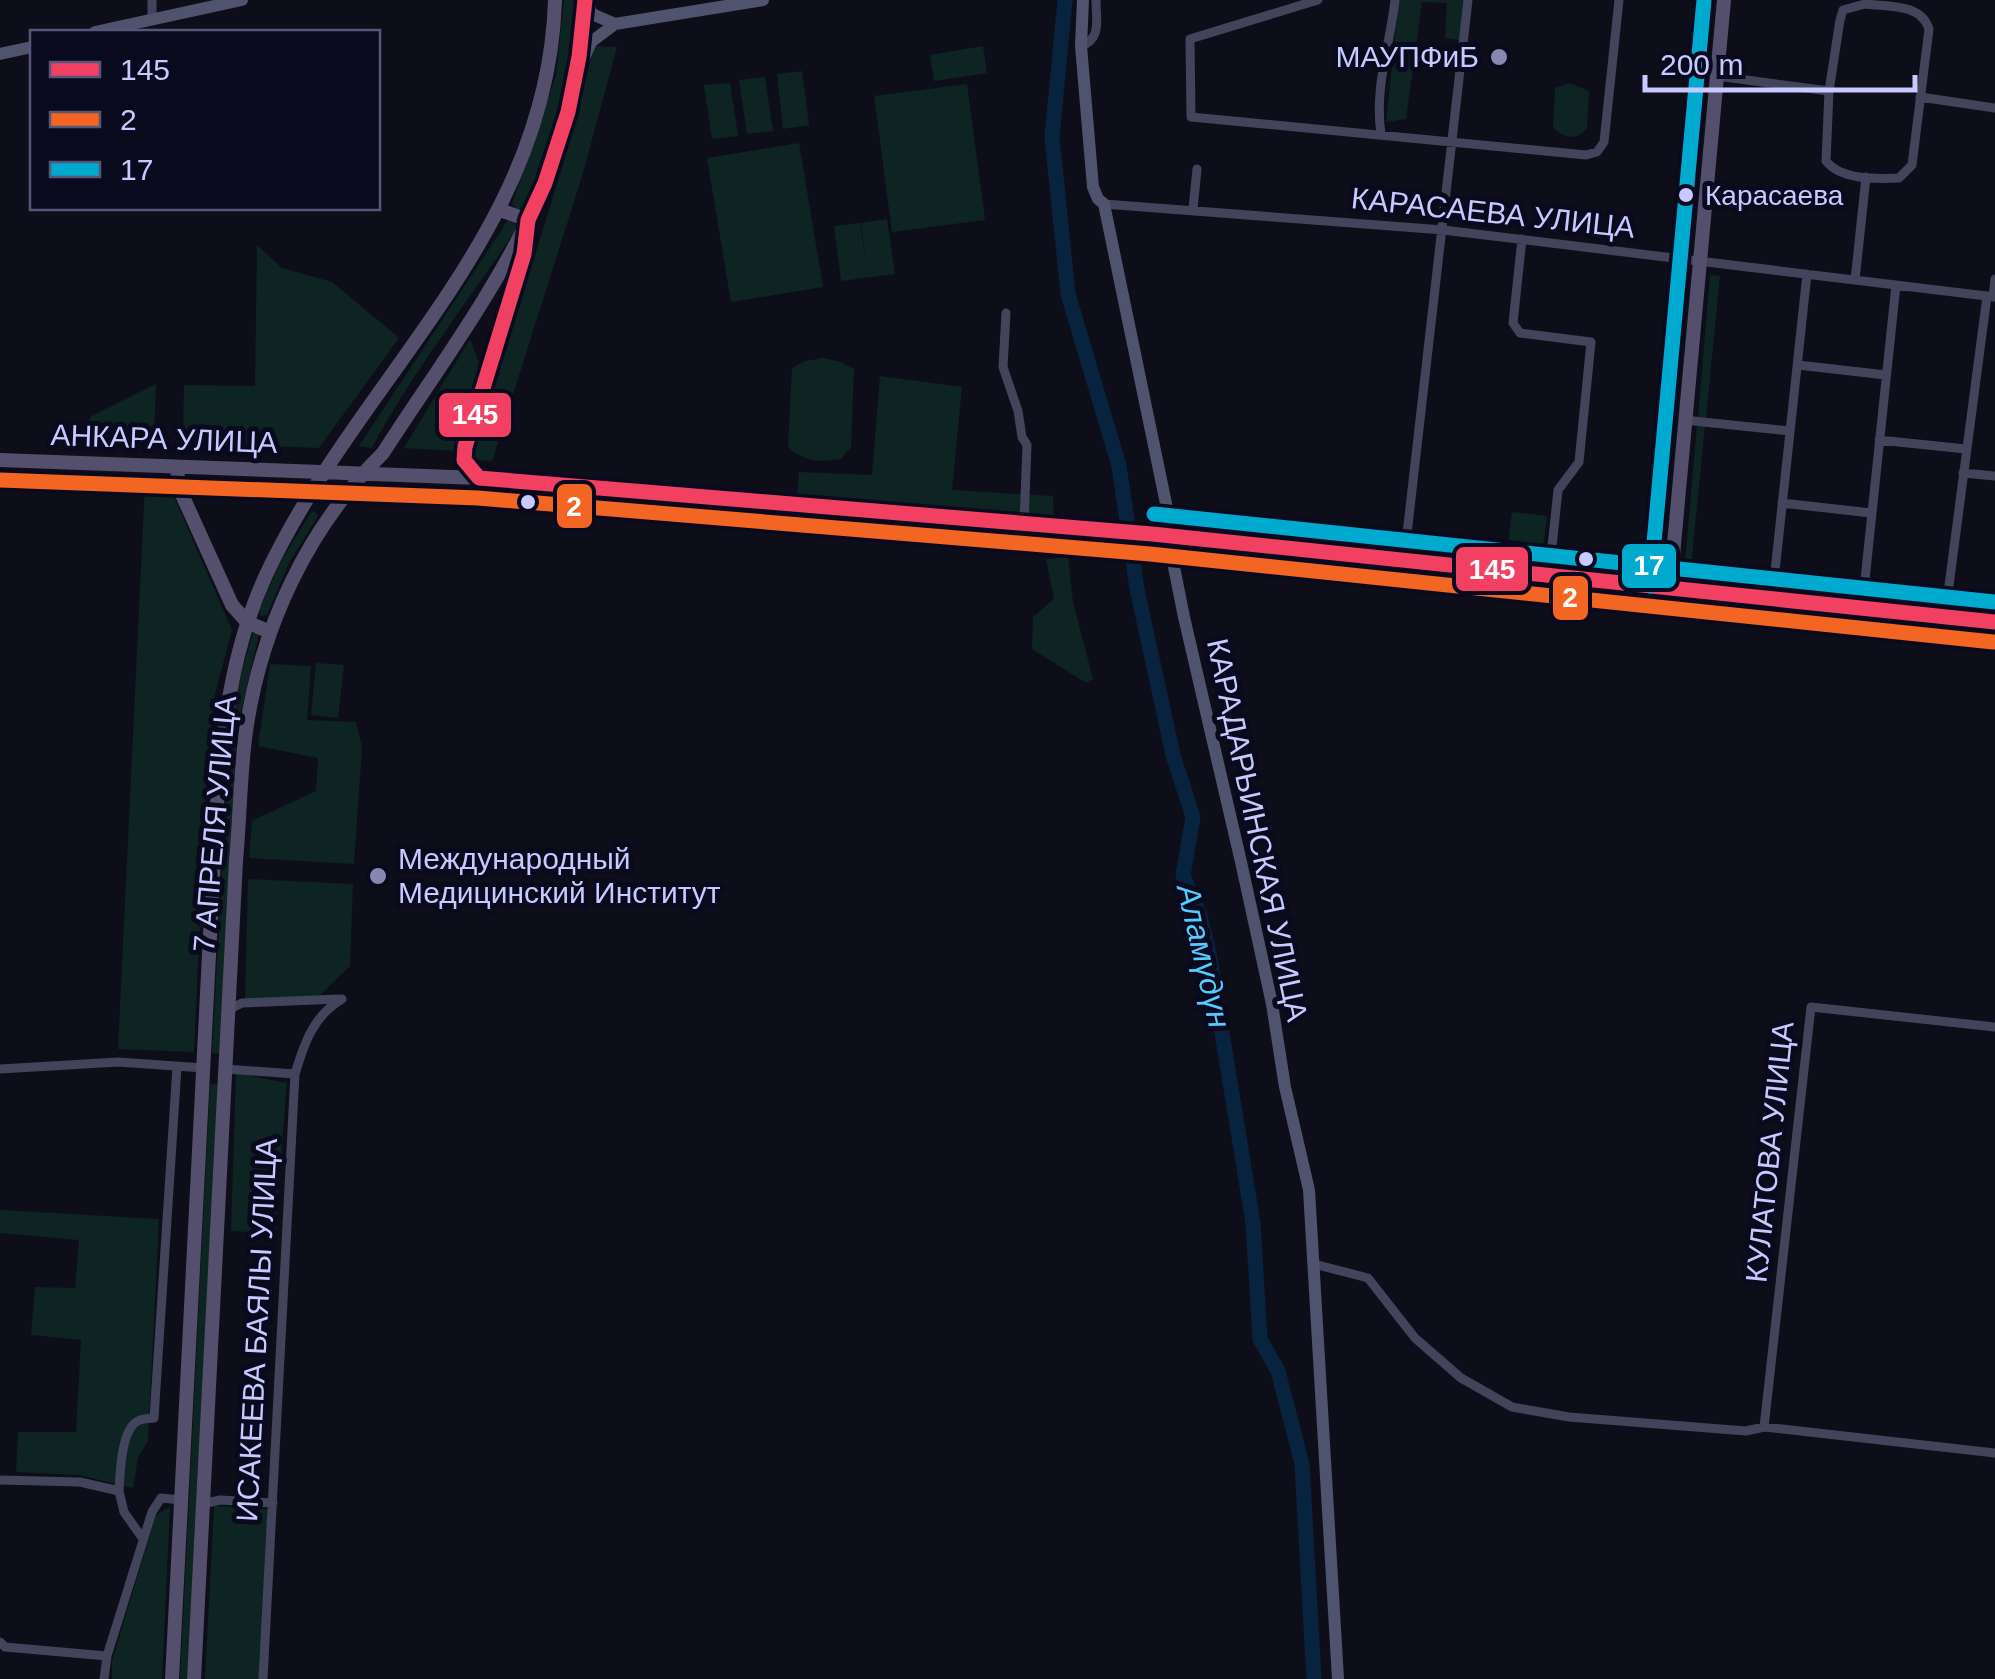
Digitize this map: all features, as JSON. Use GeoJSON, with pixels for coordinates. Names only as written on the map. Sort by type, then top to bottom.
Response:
{"type":"FeatureCollection","features":[{"type":"Feature","properties":{"kind":"main road","name":"7 АПРЕЛЯ УЛИЦА"},"geometry":{"type":"LineString","coordinates":[[172,1679],[222,734],[232,676],[247,622],[280,548],[473,258],[500,210],[538,109],[550,52],[555,0]]}},
{"type":"Feature","properties":{"kind":"main road","name":"7 АПРЕЛЯ УЛИЦА"},"geometry":{"type":"LineString","coordinates":[[194,1679],[228,1010],[244,748],[252,698],[270,632],[310,549],[363,472],[383,453],[502,268],[528,220],[557,148],[575,81],[585,0]]}},
{"type":"Feature","properties":{"kind":"main road"},"geometry":{"type":"LineString","coordinates":[[1670,588],[1724,0]]}},
{"type":"Feature","properties":{"kind":"main road"},"geometry":{"type":"LineString","coordinates":[[479,478],[464,460],[465,447],[524,254],[528,220],[500,210]]}},
{"type":"Feature","properties":{"kind":"main road","name":"АНКАРА УЛИЦА"},"geometry":{"type":"LineString","coordinates":[[0,460],[479,478],[1152,534],[1995,622]]}},
{"type":"Feature","properties":{"kind":"main road"},"geometry":{"type":"LineString","coordinates":[[177,469],[179,488],[232,605],[247,622],[270,632]]}},
{"type":"Feature","properties":{"kind":"main road"},"geometry":{"type":"LineString","coordinates":[[204,1068],[225,1070]]}},
{"type":"Feature","properties":{"kind":"street"},"geometry":{"type":"LineString","coordinates":[[152,0],[152,20]]}},
{"type":"Feature","properties":{"kind":"street"},"geometry":{"type":"LineString","coordinates":[[104,30],[242,0]]}},
{"type":"Feature","properties":{"kind":"street"},"geometry":{"type":"LineString","coordinates":[[585,0],[592,14],[614,24]]}},
{"type":"Feature","properties":{"kind":"street"},"geometry":{"type":"LineString","coordinates":[[575,81],[591,42],[614,24],[763,0]]}},
{"type":"Feature","properties":{"kind":"street","name":"КАРАДАРЬИНСКАЯ УЛИЦА"},"geometry":{"type":"LineString","coordinates":[[1083,0],[1081,46],[1093,187],[1104,204],[1184,617],[1241,862],[1272,1004],[1285,1086],[1310,1190],[1338,1679]]}},
{"type":"Feature","properties":{"kind":"street"},"geometry":{"type":"LineString","coordinates":[[1081,46],[1096,36],[1096,0]]}},
{"type":"Feature","properties":{"kind":"street"},"geometry":{"type":"LineString","coordinates":[[1318,0],[1190,39],[1191,117],[1597,152],[1604,142],[1619,0]]}},
{"type":"Feature","properties":{"kind":"street"},"geometry":{"type":"LineString","coordinates":[[1381,134],[1380,82],[1390,42],[1394,0]]}},
{"type":"Feature","properties":{"kind":"street"},"geometry":{"type":"LineString","coordinates":[[1404,560],[1468,0]]}},
{"type":"Feature","properties":{"kind":"street"},"geometry":{"type":"LineString","coordinates":[[1888,3],[1915,10],[1926,18],[1929,29],[1912,164],[1905,175],[1866,177],[1843,173],[1826,162],[1829,91],[1843,10],[1852,5],[1888,3]]}},
{"type":"Feature","properties":{"kind":"street"},"geometry":{"type":"LineString","coordinates":[[0,54],[30,47]]}},
{"type":"Feature","properties":{"kind":"street"},"geometry":{"type":"LineString","coordinates":[[1717,76],[1829,91]]}},
{"type":"Feature","properties":{"kind":"street"},"geometry":{"type":"LineString","coordinates":[[1920,97],[1995,108]]}},
{"type":"Feature","properties":{"kind":"street"},"geometry":{"type":"LineString","coordinates":[[1193,210],[1196,169]]}},
{"type":"Feature","properties":{"kind":"street"},"geometry":{"type":"LineString","coordinates":[[1855,280],[1866,177]]}},
{"type":"Feature","properties":{"kind":"street","name":"КАРАСАЕВА УЛИЦА"},"geometry":{"type":"LineString","coordinates":[[1104,204],[1442,230],[1992,297]]}},
{"type":"Feature","properties":{"kind":"street"},"geometry":{"type":"LineString","coordinates":[[1522,239],[1512,324],[1520,333],[1590,342],[1579,462],[1558,490],[1549,576]]}},
{"type":"Feature","properties":{"kind":"street"},"geometry":{"type":"LineString","coordinates":[[1772,598],[1808,274]]}},
{"type":"Feature","properties":{"kind":"street"},"geometry":{"type":"LineString","coordinates":[[1945,616],[1966,449],[1995,278]]}},
{"type":"Feature","properties":{"kind":"street"},"geometry":{"type":"LineString","coordinates":[[1862,608],[1896,285]]}},
{"type":"Feature","properties":{"kind":"street"},"geometry":{"type":"LineString","coordinates":[[1006,313],[1003,367],[1027,446],[1024,524]]}},
{"type":"Feature","properties":{"kind":"street"},"geometry":{"type":"LineString","coordinates":[[1798,365],[1886,375]]}},
{"type":"Feature","properties":{"kind":"street"},"geometry":{"type":"LineString","coordinates":[[1684,420],[1790,432]]}},
{"type":"Feature","properties":{"kind":"street"},"geometry":{"type":"LineString","coordinates":[[1879,440],[1966,449]]}},
{"type":"Feature","properties":{"kind":"street"},"geometry":{"type":"LineString","coordinates":[[1963,473],[1995,476]]}},
{"type":"Feature","properties":{"kind":"street"},"geometry":{"type":"LineString","coordinates":[[1782,503],[1872,513]]}},
{"type":"Feature","properties":{"kind":"street","name":"ИСАКЕЕВА БАЯЛЫ УЛИЦА"},"geometry":{"type":"LineString","coordinates":[[228,1010],[242,1003],[342,999],[315,1022],[294,1074],[263,1679]]}},
{"type":"Feature","properties":{"kind":"street","name":"КУЛАТОВА УЛИЦА"},"geometry":{"type":"LineString","coordinates":[[1764,1428],[1811,1007],[1995,1027]]}},
{"type":"Feature","properties":{"kind":"street"},"geometry":{"type":"LineString","coordinates":[[0,1069],[118,1062],[204,1068]]}},
{"type":"Feature","properties":{"kind":"street"},"geometry":{"type":"LineString","coordinates":[[143,1539],[124,1512],[119,1491],[123,1449],[130,1429],[137,1421],[154,1418],[177,1067]]}},
{"type":"Feature","properties":{"kind":"street"},"geometry":{"type":"LineString","coordinates":[[225,1070],[294,1074]]}},
{"type":"Feature","properties":{"kind":"street"},"geometry":{"type":"LineString","coordinates":[[1314,1264],[1368,1278],[1416,1338],[1461,1378],[1512,1407],[1569,1417],[1746,1431],[1764,1428],[1995,1453]]}},
{"type":"Feature","properties":{"kind":"street"},"geometry":{"type":"LineString","coordinates":[[204,1474],[220,1500]]}},
{"type":"Feature","properties":{"kind":"street"},"geometry":{"type":"LineString","coordinates":[[0,1480],[80,1482],[119,1491]]}},
{"type":"Feature","properties":{"kind":"street"},"geometry":{"type":"LineString","coordinates":[[104,1679],[107,1656],[152,1512],[161,1498],[182,1500]]}},
{"type":"Feature","properties":{"kind":"street"},"geometry":{"type":"LineString","coordinates":[[203,1504],[220,1500],[273,1503]]}},
{"type":"Feature","properties":{"kind":"street"},"geometry":{"type":"LineString","coordinates":[[0,1642],[5,1648],[107,1656]]}},
{"type":"Feature","properties":{"kind":"green space"},"geometry":{"type":"Polygon","coordinates":[[[564,0],[577,0],[559,111],[541,170],[518,211],[512,204],[556,75],[564,0]]]}},
{"type":"Feature","properties":{"kind":"green space"},"geometry":{"type":"Polygon","coordinates":[[[1399,0],[1465,0],[1461,40],[1445,38],[1447,3],[1422,2],[1406,119],[1386,122],[1399,0]]]}},
{"type":"Feature","properties":{"kind":"green space"},"geometry":{"type":"Polygon","coordinates":[[[594,46],[617,47],[583,173],[492,461],[472,460],[565,158],[594,46]]]}},
{"type":"Feature","properties":{"kind":"green space"},"geometry":{"type":"Polygon","coordinates":[[[983,46],[987,73],[934,81],[930,55],[983,46]]]}},
{"type":"Feature","properties":{"kind":"green space"},"geometry":{"type":"Polygon","coordinates":[[[802,71],[809,125],[783,129],[777,74],[802,71]]]}},
{"type":"Feature","properties":{"kind":"green space"},"geometry":{"type":"Polygon","coordinates":[[[765,77],[773,131],[747,134],[739,80],[765,77]]]}},
{"type":"Feature","properties":{"kind":"green space"},"geometry":{"type":"Polygon","coordinates":[[[730,83],[738,136],[712,139],[704,85],[730,83]]]}},
{"type":"Feature","properties":{"kind":"green space"},"geometry":{"type":"Polygon","coordinates":[[[1569,83],[1589,91],[1587,128],[1574,137],[1553,127],[1555,88],[1569,83]]]}},
{"type":"Feature","properties":{"kind":"green space"},"geometry":{"type":"Polygon","coordinates":[[[967,84],[985,220],[892,232],[874,96],[967,84]]]}},
{"type":"Feature","properties":{"kind":"green space"},"geometry":{"type":"Polygon","coordinates":[[[799,143],[823,287],[731,302],[707,158],[799,143]]]}},
{"type":"Feature","properties":{"kind":"green space"},"geometry":{"type":"Polygon","coordinates":[[[887,219],[895,274],[841,281],[834,226],[860,223],[866,262],[861,223],[887,219]]]}},
{"type":"Feature","properties":{"kind":"green space"},"geometry":{"type":"Polygon","coordinates":[[[508,220],[518,226],[424,363],[372,448],[359,446],[508,220]]]}},
{"type":"Feature","properties":{"kind":"green space"},"geometry":{"type":"Polygon","coordinates":[[[257,245],[282,268],[332,282],[399,338],[319,448],[183,443],[184,385],[255,386],[257,245]]]}},
{"type":"Feature","properties":{"kind":"green space"},"geometry":{"type":"Polygon","coordinates":[[[1710,275],[1720,276],[1706,418],[1698,417],[1710,275]]]}},
{"type":"Feature","properties":{"kind":"green space"},"geometry":{"type":"Polygon","coordinates":[[[470,339],[480,365],[456,451],[404,448],[470,339]]]}},
{"type":"Feature","properties":{"kind":"green space"},"geometry":{"type":"Polygon","coordinates":[[[823,358],[854,369],[851,447],[841,459],[819,461],[807,459],[788,447],[792,368],[823,358]]]}},
{"type":"Feature","properties":{"kind":"green space"},"geometry":{"type":"Polygon","coordinates":[[[880,376],[962,387],[952,490],[1053,496],[1054,518],[797,498],[799,472],[872,475],[880,376]]]}},
{"type":"Feature","properties":{"kind":"green space"},"geometry":{"type":"Polygon","coordinates":[[[156,384],[154,441],[89,439],[90,417],[156,384]]]}},
{"type":"Feature","properties":{"kind":"green space"},"geometry":{"type":"Polygon","coordinates":[[[1697,425],[1705,426],[1690,576],[1684,574],[1697,425]]]}},
{"type":"Feature","properties":{"kind":"green space"},"geometry":{"type":"Polygon","coordinates":[[[145,484],[169,485],[232,630],[215,694],[207,760],[194,1052],[118,1049],[145,484]]]}},
{"type":"Feature","properties":{"kind":"green space"},"geometry":{"type":"Polygon","coordinates":[[[315,511],[318,516],[289,563],[267,615],[260,616],[280,563],[315,511]]]}},
{"type":"Feature","properties":{"kind":"green space"},"geometry":{"type":"Polygon","coordinates":[[[1512,512],[1547,516],[1543,547],[1508,543],[1512,512]]]}},
{"type":"Feature","properties":{"kind":"green space"},"geometry":{"type":"Polygon","coordinates":[[[1068,557],[1073,602],[1093,679],[1086,683],[1032,649],[1033,617],[1054,599],[1046,559],[1068,557]]]}},
{"type":"Feature","properties":{"kind":"green space"},"geometry":{"type":"Polygon","coordinates":[[[256,632],[259,634],[237,730],[219,1053],[212,1053],[228,757],[238,684],[256,632]]]}},
{"type":"Feature","properties":{"kind":"green space"},"geometry":{"type":"Polygon","coordinates":[[[316,663],[344,665],[338,718],[311,715],[316,663]]]}},
{"type":"Feature","properties":{"kind":"green space"},"geometry":{"type":"Polygon","coordinates":[[[270,664],[311,666],[307,720],[356,722],[362,747],[354,864],[249,858],[252,821],[316,791],[318,758],[258,746],[270,664]]]}},
{"type":"Feature","properties":{"kind":"green space"},"geometry":{"type":"Polygon","coordinates":[[[248,879],[353,884],[350,966],[317,998],[245,999],[248,879]]]}},
{"type":"Feature","properties":{"kind":"green space"},"geometry":{"type":"Polygon","coordinates":[[[236,1073],[287,1083],[275,1233],[231,1231],[236,1073]]]}},
{"type":"Feature","properties":{"kind":"green space"},"geometry":{"type":"Polygon","coordinates":[[[210,1084],[218,1084],[187,1679],[180,1679],[210,1084]]]}},
{"type":"Feature","properties":{"kind":"green space"},"geometry":{"type":"Polygon","coordinates":[[[0,1210],[159,1219],[148,1441],[138,1457],[133,1488],[79,1475],[16,1472],[18,1432],[76,1432],[81,1340],[31,1335],[35,1287],[75,1288],[79,1240],[0,1233],[0,1210]]]}},
{"type":"Feature","properties":{"kind":"green space"},"geometry":{"type":"Polygon","coordinates":[[[214,1506],[269,1509],[263,1679],[205,1679],[214,1506]]]}},
{"type":"Feature","properties":{"kind":"green space"},"geometry":{"type":"Polygon","coordinates":[[[170,1507],[162,1679],[112,1679],[112,1661],[156,1515],[170,1507]]]}},
{"type":"Feature","properties":{"kind":"waterway","name":"Аламүдүн"},"geometry":{"type":"LineString","coordinates":[[1065,0],[1052,137],[1068,294],[1119,466],[1137,589],[1173,755],[1193,817],[1183,875],[1200,916],[1209,953],[1253,1223],[1260,1339],[1278,1371],[1302,1464],[1314,1679]]}},
{"type":"Feature","properties":{"kind":"transit line","name":"145"},"geometry":{"type":"LineString","coordinates":[[585,0],[568,112],[545,183],[528,220],[524,254],[465,447],[464,460],[479,478],[1152,534],[1995,622]]}},
{"type":"Feature","properties":{"kind":"transit line","name":"17"},"geometry":{"type":"LineString","coordinates":[[1650,586],[1704,0]]}},
{"type":"Feature","properties":{"kind":"transit line","name":"2"},"geometry":{"type":"LineString","coordinates":[[0,480],[478,498],[1150,554],[1993,642]]}},
{"type":"Feature","properties":{"kind":"transit line","name":"17"},"geometry":{"type":"LineString","coordinates":[[1154,514],[1995,602]]}},
{"type":"Feature","properties":{"kind":"place","name":"МАУПФиБ"},"geometry":{"type":"Point","coordinates":[1499,57]}},
{"type":"Feature","properties":{"kind":"place","name":"Карасаева"},"geometry":{"type":"Point","coordinates":[1686,195]}},
{"type":"Feature","properties":{"kind":"place","name":"Международный Медицинский Институт"},"geometry":{"type":"Point","coordinates":[378,876]}}]}
